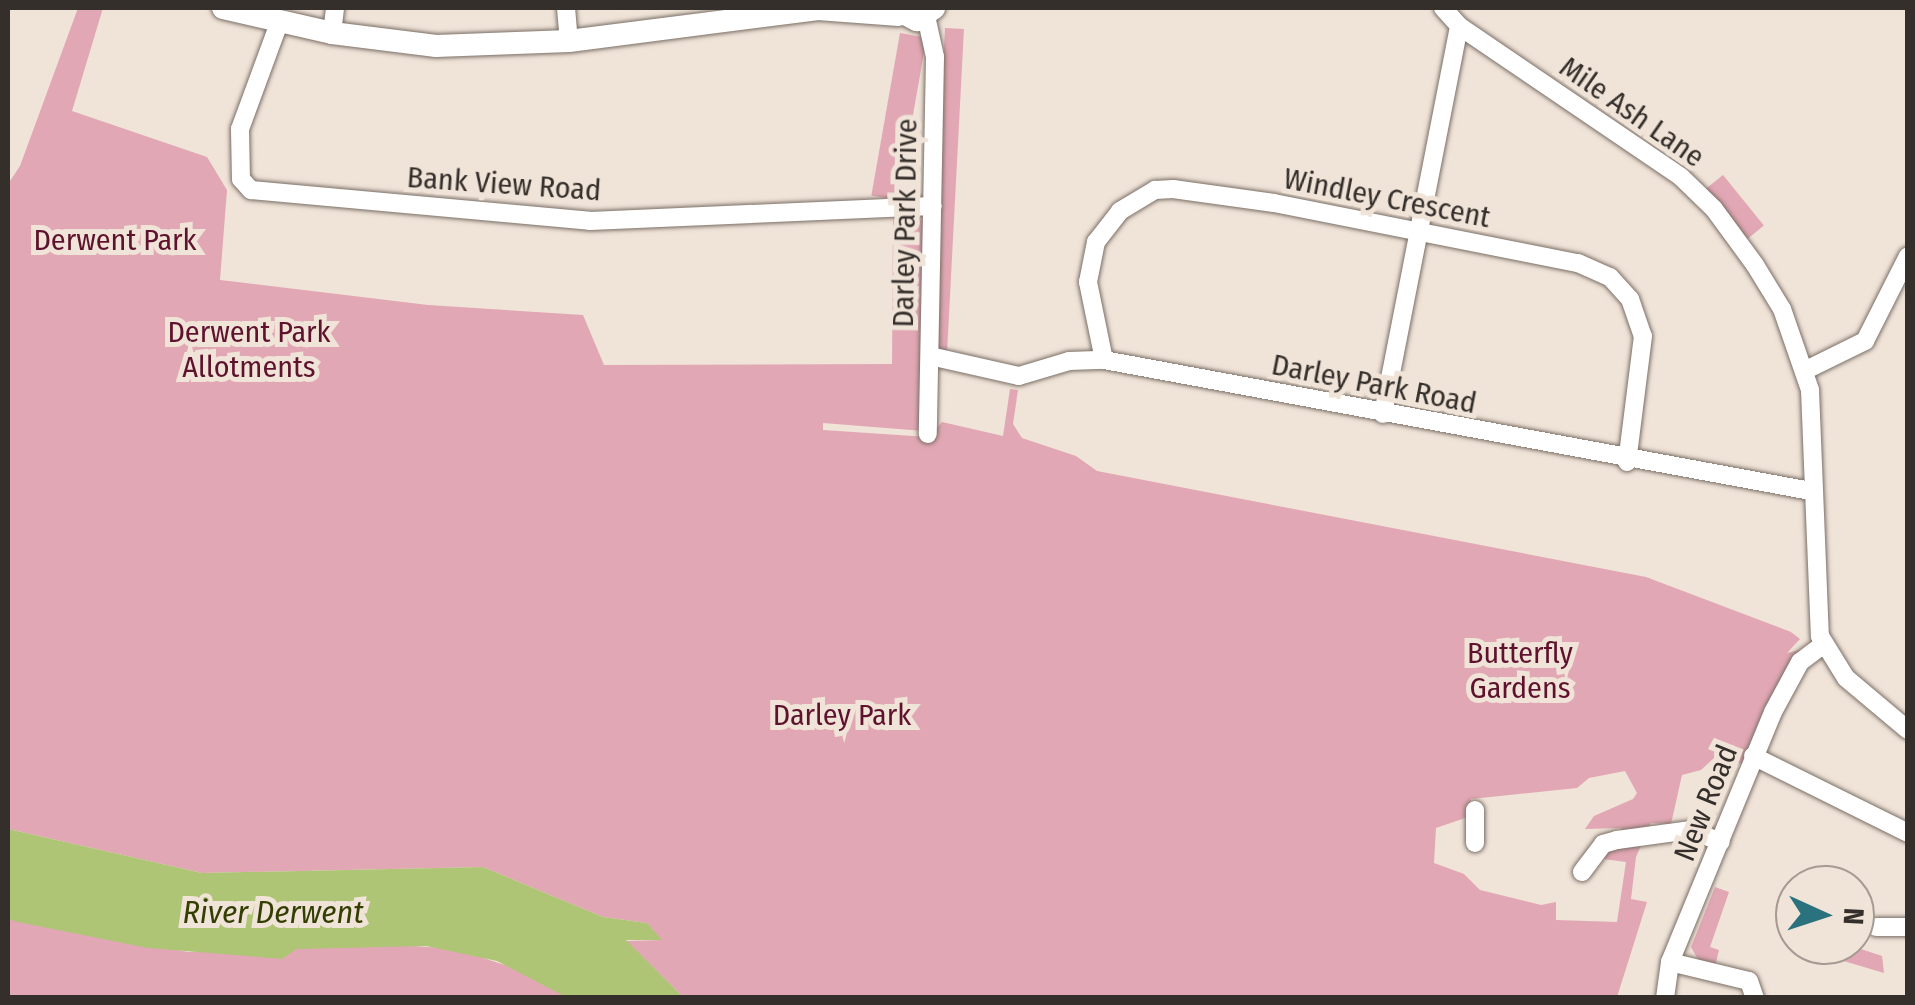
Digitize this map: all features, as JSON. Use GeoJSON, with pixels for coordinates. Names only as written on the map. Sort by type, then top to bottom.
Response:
{"type":"FeatureCollection","features":[{"type":"Feature","properties":{"kind":"main road"},"geometry":{"type":"LineString","coordinates":[[223,8],[332,33],[436,46],[569,41],[820,8],[930,12]]}},
{"type":"Feature","properties":{"kind":"street"},"geometry":{"type":"LineString","coordinates":[[332,33],[335,8]]}},
{"type":"Feature","properties":{"kind":"street"},"geometry":{"type":"LineString","coordinates":[[566,8],[569,41]]}},
{"type":"Feature","properties":{"kind":"street","name":"Mile Ash Lane"},"geometry":{"type":"LineString","coordinates":[[1443,8],[1458,26],[1696,190],[1764,280],[1806,370],[1822,640]]}},
{"type":"Feature","properties":{"kind":"street","name":"Darley Park Drive"},"geometry":{"type":"LineString","coordinates":[[928,434],[934,43],[930,12]]}},
{"type":"Feature","properties":{"kind":"street","name":"Bank View Road"},"geometry":{"type":"LineString","coordinates":[[280,23],[240,129],[241,178],[251,190],[590,221],[933,206]]}},
{"type":"Feature","properties":{"kind":"street"},"geometry":{"type":"LineString","coordinates":[[1382,414],[1458,26]]}},
{"type":"Feature","properties":{"kind":"street","name":"Windley Crescent"},"geometry":{"type":"LineString","coordinates":[[1104,360],[1088,292],[1096,242],[1120,211],[1155,190],[1209,192],[1578,262],[1620,286],[1638,318],[1644,358],[1627,462]]}},
{"type":"Feature","properties":{"kind":"street"},"geometry":{"type":"LineString","coordinates":[[1806,370],[1865,340],[1908,256]]}},
{"type":"Feature","properties":{"kind":"street","name":"Darley Park Road"},"geometry":{"type":"LineString","coordinates":[[930,356],[999,375],[1104,360],[1627,462],[1811,491]]}},
{"type":"Feature","properties":{"kind":"street"},"geometry":{"type":"LineString","coordinates":[[1822,640],[1846,678],[1908,730]]}},
{"type":"Feature","properties":{"kind":"street","name":"New Road"},"geometry":{"type":"LineString","coordinates":[[1665,998],[1670,962],[1754,756],[1800,662],[1822,640]]}},
{"type":"Feature","properties":{"kind":"street"},"geometry":{"type":"LineString","coordinates":[[1754,756],[1908,832]]}},
{"type":"Feature","properties":{"kind":"street"},"geometry":{"type":"LineString","coordinates":[[1475,810],[1475,843]]}},
{"type":"Feature","properties":{"kind":"street"},"geometry":{"type":"LineString","coordinates":[[1582,872],[1603,844],[1617,840],[1691,830],[1721,842]]}},
{"type":"Feature","properties":{"kind":"street"},"geometry":{"type":"LineString","coordinates":[[1876,927],[1908,927]]}},
{"type":"Feature","properties":{"kind":"street"},"geometry":{"type":"LineString","coordinates":[[1670,962],[1754,984],[1755,998]]}},
{"type":"Feature","properties":{"kind":"green space","name":"Darley Park"},"geometry":{"type":"Polygon","coordinates":[[[78,8],[103,8],[72,111],[207,157],[227,190],[220,280],[428,305],[583,315],[604,365],[892,364],[893,217],[932,221],[924,431],[823,423],[823,430],[928,437],[942,422],[1003,436],[1010,389],[1018,390],[1013,424],[1022,438],[1076,456],[1097,471],[1646,577],[1791,632],[1800,639],[1787,653],[1803,649],[1746,765],[1731,761],[1734,745],[1715,746],[1714,758],[1701,770],[1682,775],[1671,824],[1651,823],[1636,857],[1631,899],[1647,902],[1617,997],[683,997],[626,941],[661,940],[647,923],[603,917],[483,867],[202,873],[8,829],[8,184],[20,166],[78,8]],[[1625,771],[1589,778],[1577,788],[1471,799],[1468,817],[1436,828],[1434,863],[1464,874],[1480,890],[1541,905],[1556,902],[1556,920],[1617,922],[1626,862],[1603,859],[1622,828],[1585,829],[1594,816],[1633,799],[1637,793],[1625,771]]]}},
{"type":"Feature","properties":{"kind":"green space"},"geometry":{"type":"Polygon","coordinates":[[[945,28],[964,29],[947,354],[928,353],[945,28]]]}},
{"type":"Feature","properties":{"kind":"green space"},"geometry":{"type":"Polygon","coordinates":[[[900,33],[927,38],[898,200],[871,195],[900,33]]]}},
{"type":"Feature","properties":{"kind":"green space"},"geometry":{"type":"Polygon","coordinates":[[[1723,175],[1764,226],[1744,242],[1703,191],[1723,175]]]}},
{"type":"Feature","properties":{"kind":"green space"},"geometry":{"type":"Polygon","coordinates":[[[1715,887],[1729,892],[1710,947],[1719,950],[1714,971],[1703,968],[1691,947],[1715,887]]]}},
{"type":"Feature","properties":{"kind":"green space"},"geometry":{"type":"Polygon","coordinates":[[[8,919],[188,952],[385,944],[456,949],[532,974],[566,997],[8,997],[8,919]]]}},
{"type":"Feature","properties":{"kind":"green space"},"geometry":{"type":"Polygon","coordinates":[[[1875,954],[1882,956],[1884,973],[1857,965],[1875,965],[1875,954]]]}},
{"type":"Feature","properties":{"kind":"water","name":"River Derwent"},"geometry":{"type":"Polygon","coordinates":[[[8,829],[202,873],[483,867],[603,917],[647,923],[662,940],[626,940],[683,997],[566,997],[497,961],[426,946],[297,949],[282,959],[148,948],[18,922],[8,919],[8,829]]]}},
{"type":"Feature","properties":{"kind":"park label","name":"Derwent Park"},"geometry":{"type":"Point","coordinates":[115,240]}},
{"type":"Feature","properties":{"kind":"park label","name":"Derwent Park Allotments"},"geometry":{"type":"Point","coordinates":[249,349]}},
{"type":"Feature","properties":{"kind":"park label","name":"Butterfly Gardens"},"geometry":{"type":"Point","coordinates":[1520,670]}}]}
